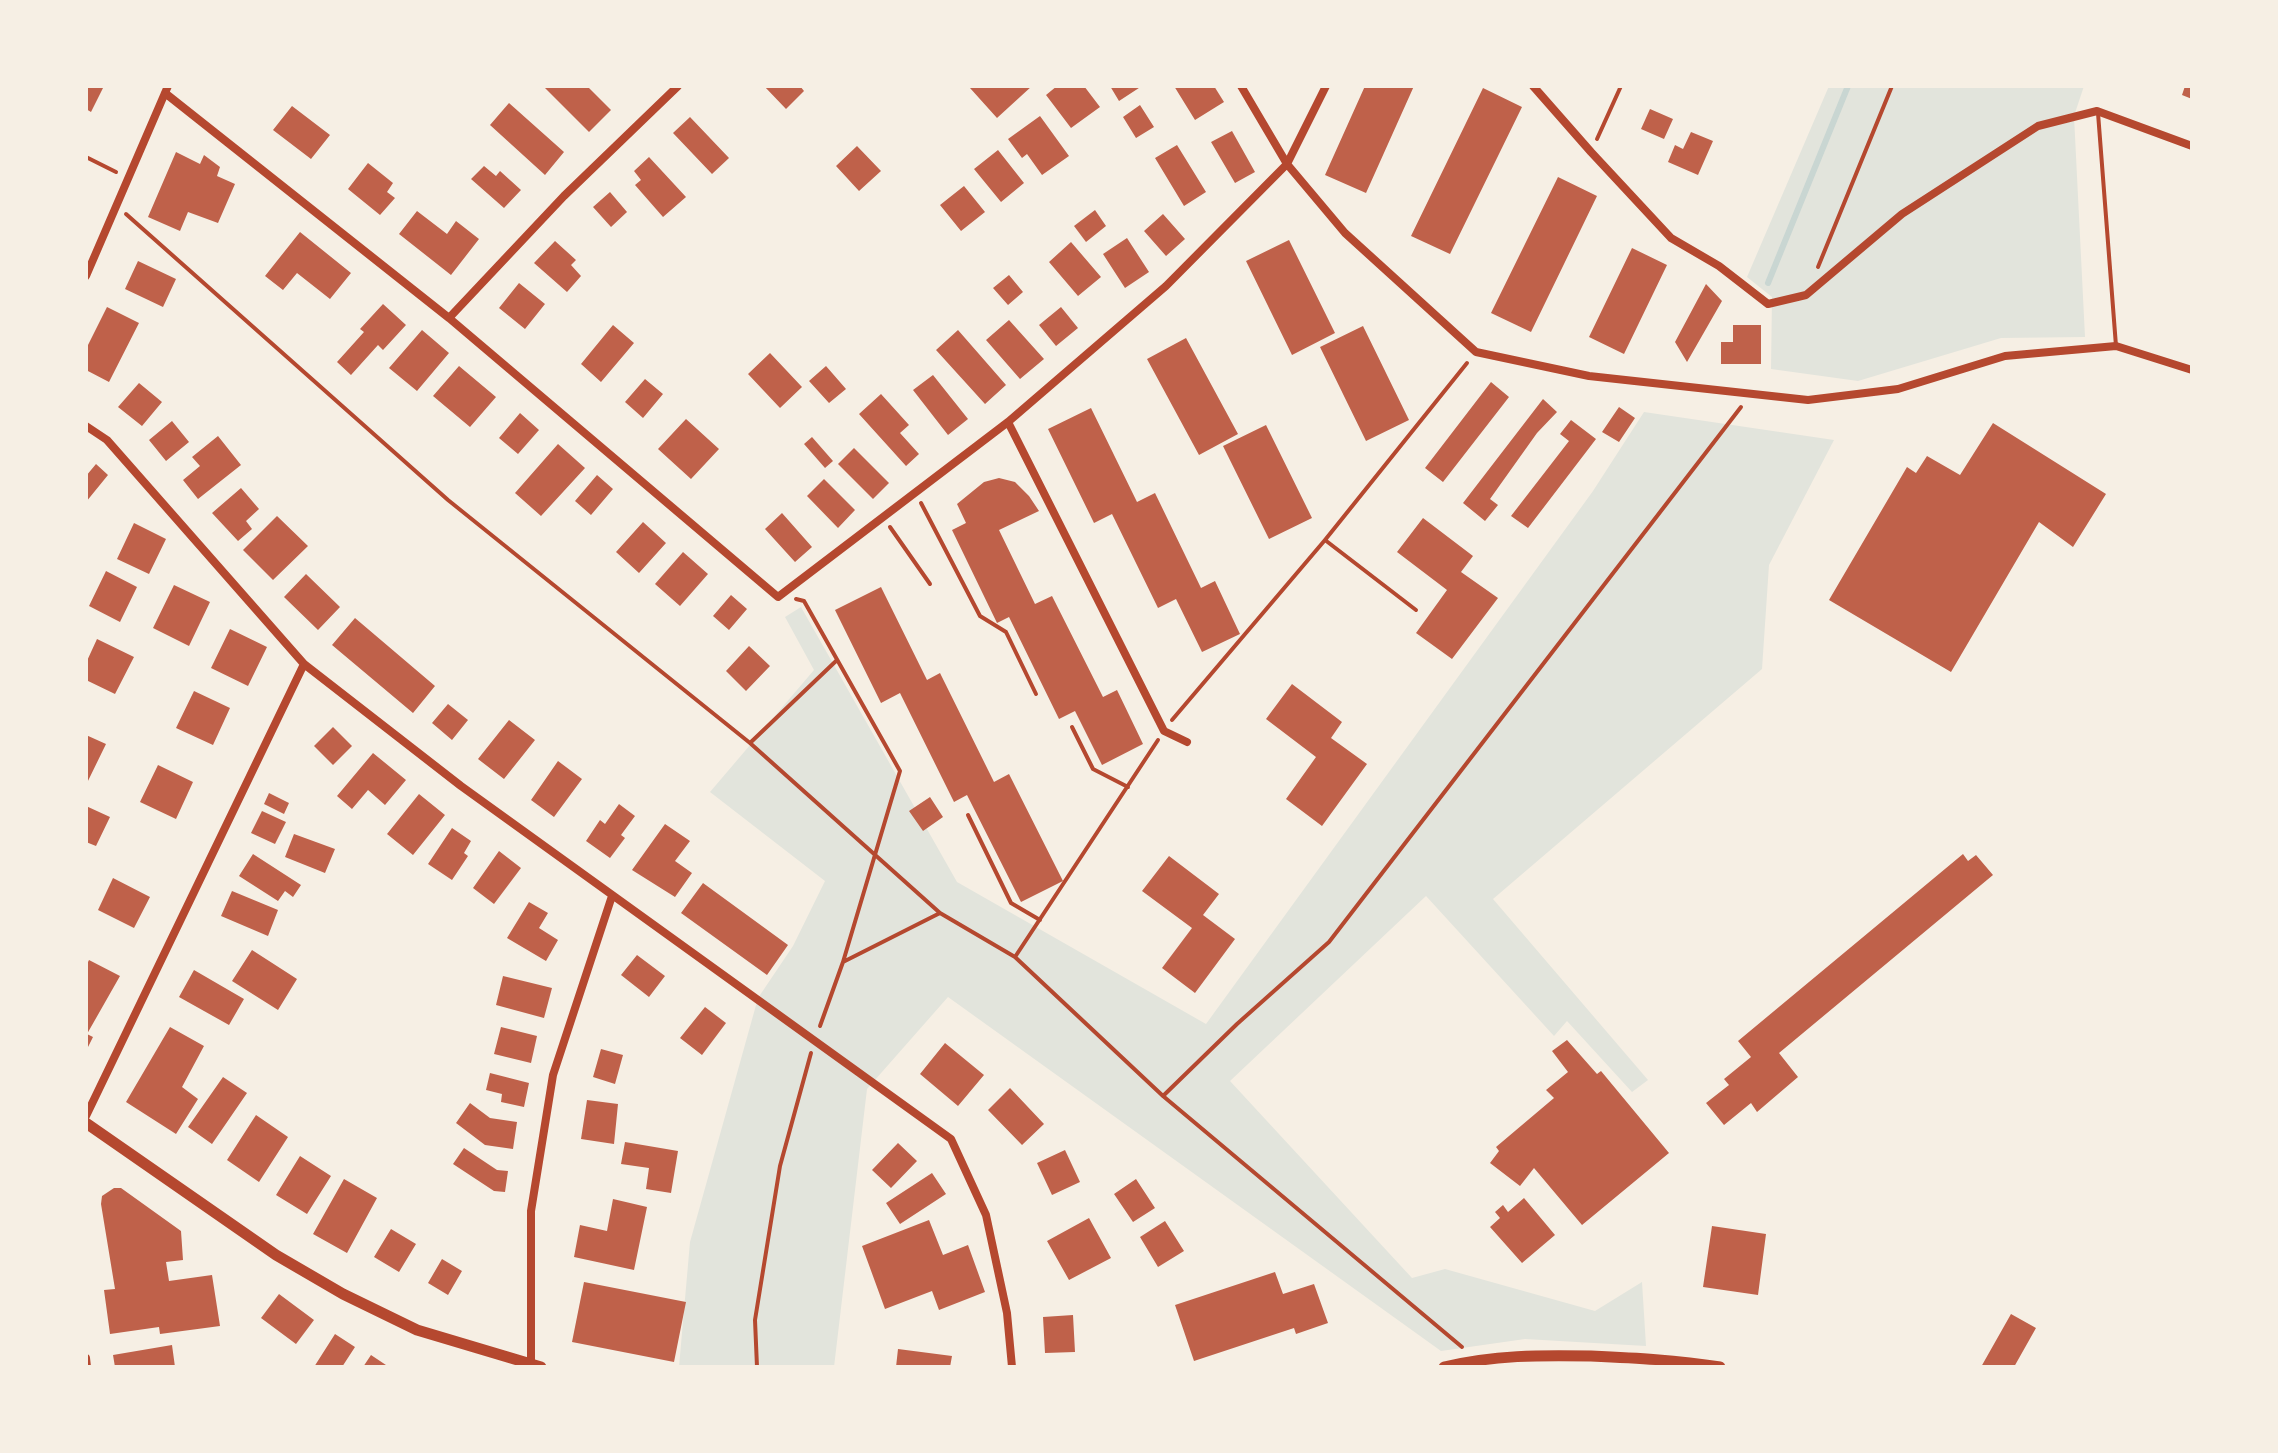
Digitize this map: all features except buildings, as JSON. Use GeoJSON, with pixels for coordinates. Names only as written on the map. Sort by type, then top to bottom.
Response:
{"type":"FeatureCollection","features":[{"type":"Feature","properties":{"kind":"street"},"geometry":{"type":"LineString","coordinates":[[449,318],[564,196],[678,86]]}},
{"type":"Feature","properties":{"kind":"street"},"geometry":{"type":"LineString","coordinates":[[1241,86],[1287,164],[1345,233],[1476,352],[1589,376],[1808,400],[1898,389],[2005,356],[2116,346],[2192,370]]}},
{"type":"Feature","properties":{"kind":"street"},"geometry":{"type":"LineString","coordinates":[[86,276],[166,89],[449,318],[778,597],[1008,422],[1166,286],[1287,164],[1326,86]]}},
{"type":"Feature","properties":{"kind":"street"},"geometry":{"type":"LineString","coordinates":[[1533,86],[1671,238],[1719,266],[1768,304],[1806,295],[1902,214],[2038,126],[2097,111],[2192,146]]}},
{"type":"Feature","properties":{"kind":"street"},"geometry":{"type":"LineString","coordinates":[[1008,422],[1164,731],[1187,742]]}},
{"type":"Feature","properties":{"kind":"street"},"geometry":{"type":"LineString","coordinates":[[86,426],[107,440],[304,664],[461,786],[951,1139],[986,1215],[1007,1313],[1012,1367]]}},
{"type":"Feature","properties":{"kind":"street"},"geometry":{"type":"LineString","coordinates":[[86,1116],[304,664]]}},
{"type":"Feature","properties":{"kind":"street"},"geometry":{"type":"LineString","coordinates":[[86,1123],[276,1255],[343,1294],[417,1330],[534,1366],[531,1211],[553,1075],[612,896]]}},
{"type":"Feature","properties":{"kind":"street"},"geometry":{"type":"LineString","coordinates":[[1444,1367],[1476,1359],[1520,1354],[1667,1358],[1720,1367]]}},
{"type":"Feature","properties":{"kind":"street"},"geometry":{"type":"LineString","coordinates":[[86,1358],[87,1367]]}},
{"type":"Feature","properties":{"kind":"lane"},"geometry":{"type":"LineString","coordinates":[[2097,111],[2116,346]]}},
{"type":"Feature","properties":{"kind":"path"},"geometry":{"type":"LineString","coordinates":[[1591,152],[1621,86]]}},
{"type":"Feature","properties":{"kind":"path"},"geometry":{"type":"LineString","coordinates":[[1818,267],[1892,86]]}},
{"type":"Feature","properties":{"kind":"path"},"geometry":{"type":"LineString","coordinates":[[86,157],[129,179]]}},
{"type":"Feature","properties":{"kind":"path"},"geometry":{"type":"LineString","coordinates":[[116,205],[448,500],[750,743],[940,913],[1015,957],[1163,1096],[1476,1359]]}},
{"type":"Feature","properties":{"kind":"path"},"geometry":{"type":"LineString","coordinates":[[1015,957],[1164,731],[1325,540],[1476,352]]}},
{"type":"Feature","properties":{"kind":"path"},"geometry":{"type":"LineString","coordinates":[[1163,1096],[1237,1024],[1329,942],[1752,393]]}},
{"type":"Feature","properties":{"kind":"path"},"geometry":{"type":"LineString","coordinates":[[916,494],[980,616],[1006,632],[1036,694]]}},
{"type":"Feature","properties":{"kind":"path"},"geometry":{"type":"LineString","coordinates":[[884,518],[930,584]]}},
{"type":"Feature","properties":{"kind":"path"},"geometry":{"type":"LineString","coordinates":[[1325,540],[1416,610]]}},
{"type":"Feature","properties":{"kind":"path"},"geometry":{"type":"LineString","coordinates":[[757,1367],[755,1320],[780,1166],[814,1042],[843,962],[900,771],[804,601],[778,597]]}},
{"type":"Feature","properties":{"kind":"path"},"geometry":{"type":"LineString","coordinates":[[750,743],[836,661]]}},
{"type":"Feature","properties":{"kind":"path"},"geometry":{"type":"LineString","coordinates":[[1072,727],[1093,769],[1128,787]]}},
{"type":"Feature","properties":{"kind":"path"},"geometry":{"type":"LineString","coordinates":[[968,815],[1011,903],[1040,920]]}},
{"type":"Feature","properties":{"kind":"path"},"geometry":{"type":"LineString","coordinates":[[843,962],[940,913]]}},
{"type":"Feature","properties":{"kind":"shaded area"},"geometry":{"type":"Polygon","coordinates":[[[1829,86],[2084,86],[2074,116],[2085,337],[2001,338],[1858,381],[1771,369],[1772,297],[1747,277],[1829,86]]]}},
{"type":"Feature","properties":{"kind":"shaded area"},"geometry":{"type":"Polygon","coordinates":[[[1644,412],[1834,440],[1769,565],[1762,669],[1493,899],[1648,1080],[1632,1092],[1567,1021],[1554,1036],[1426,896],[1230,1081],[1412,1278],[1445,1269],[1595,1311],[1642,1282],[1646,1346],[1525,1339],[1441,1351],[948,997],[867,1089],[834,1367],[679,1367],[690,1242],[758,998],[793,946],[825,881],[710,792],[814,670],[785,617],[801,607],[957,882],[1206,1024],[1593,491],[1644,412]]]}},
{"type":"Feature","properties":{"kind":"waterway"},"geometry":{"type":"LineString","coordinates":[[1768,283],[1848,86]]}}]}
